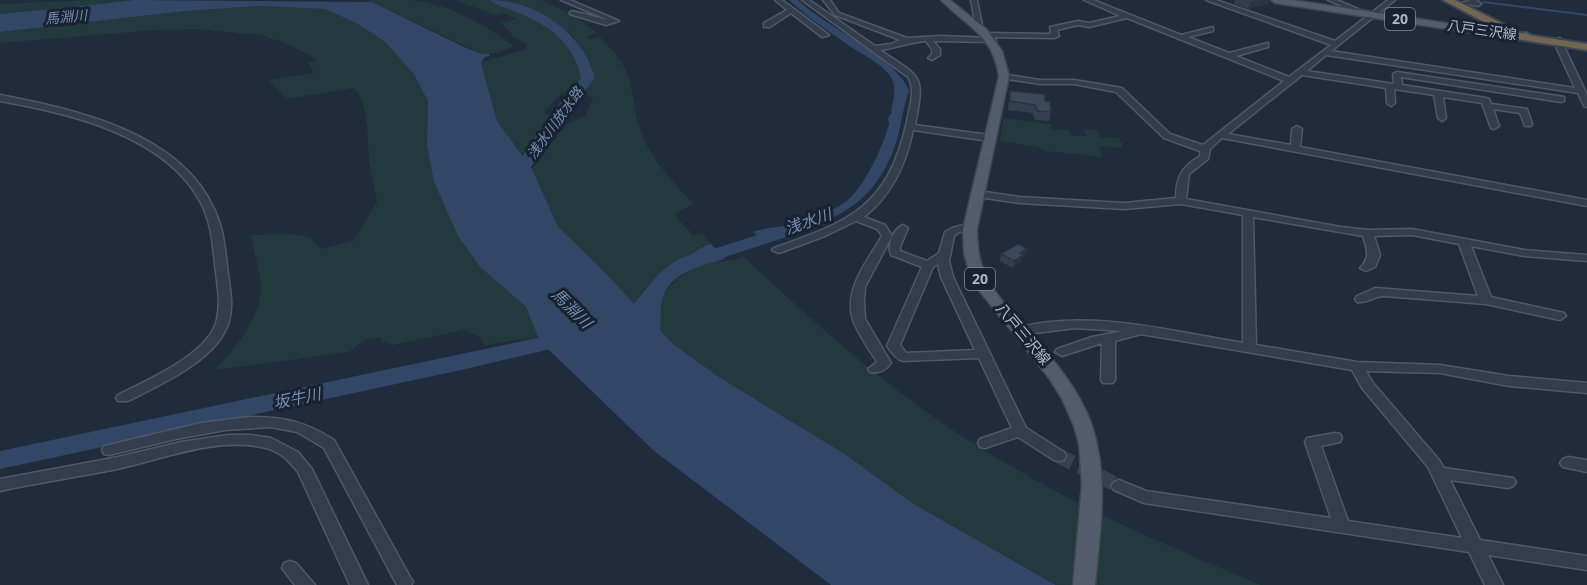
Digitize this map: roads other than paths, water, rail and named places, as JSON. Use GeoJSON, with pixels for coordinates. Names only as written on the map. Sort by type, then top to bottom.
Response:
{"type":"FeatureCollection","features":[{"type":"Feature","properties":{"kind":"highway"},"geometry":{"type":"LineString","coordinates":[[1448,0],[1519,35],[1587,46]]}},
{"type":"Feature","properties":{"kind":"highway"},"geometry":{"type":"LineString","coordinates":[[1465,1],[1519,35]]}},
{"type":"Feature","properties":{"kind":"main road","name":"八戸三沢線"},"geometry":{"type":"LineString","coordinates":[[945,0],[987,34],[1002,60],[1004,76],[970,229],[973,262],[981,281],[994,301],[1063,383],[1084,427],[1092,476],[1084,585]]}},
{"type":"Feature","properties":{"kind":"main road","name":"八戸三沢線"},"geometry":{"type":"LineString","coordinates":[[1275,0],[1519,35]]}},
{"type":"Feature","properties":{"kind":"main road","name":"八戸三沢線"},"geometry":{"type":"LineString","coordinates":[[1293,0],[1375,14]]}},
{"type":"Feature","properties":{"kind":"street"},"geometry":{"type":"LineString","coordinates":[[564,0],[615,21],[606,23],[572,13]]}},
{"type":"Feature","properties":{"kind":"street"},"geometry":{"type":"LineString","coordinates":[[778,0],[825,35]]}},
{"type":"Feature","properties":{"kind":"street"},"geometry":{"type":"LineString","coordinates":[[778,250],[855,217],[869,208],[885,189],[898,167],[910,127],[916,83],[911,75],[875,48],[805,0]]}},
{"type":"Feature","properties":{"kind":"street"},"geometry":{"type":"LineString","coordinates":[[826,0],[837,14],[906,40],[987,34],[1055,36],[1053,29],[1078,23],[1089,25],[1127,15]]}},
{"type":"Feature","properties":{"kind":"street"},"geometry":{"type":"LineString","coordinates":[[974,0],[987,34]]}},
{"type":"Feature","properties":{"kind":"street"},"geometry":{"type":"LineString","coordinates":[[1087,0],[1290,80]]}},
{"type":"Feature","properties":{"kind":"street"},"geometry":{"type":"LineString","coordinates":[[1209,0],[1336,44]]}},
{"type":"Feature","properties":{"kind":"street"},"geometry":{"type":"LineString","coordinates":[[1331,0],[1357,10]]}},
{"type":"Feature","properties":{"kind":"street"},"geometry":{"type":"LineString","coordinates":[[1181,201],[1181,183],[1187,167],[1205,157],[1205,149],[1392,0]]}},
{"type":"Feature","properties":{"kind":"street"},"geometry":{"type":"LineString","coordinates":[[767,25],[791,10]]}},
{"type":"Feature","properties":{"kind":"street"},"geometry":{"type":"LineString","coordinates":[[1181,37],[1210,29]]}},
{"type":"Feature","properties":{"kind":"street"},"geometry":{"type":"LineString","coordinates":[[875,48],[893,46],[906,40]]}},
{"type":"Feature","properties":{"kind":"street"},"geometry":{"type":"LineString","coordinates":[[929,40],[936,49],[936,55],[932,58]]}},
{"type":"Feature","properties":{"kind":"street"},"geometry":{"type":"LineString","coordinates":[[1558,41],[1587,104]]}},
{"type":"Feature","properties":{"kind":"street"},"geometry":{"type":"LineString","coordinates":[[1227,56],[1265,45]]}},
{"type":"Feature","properties":{"kind":"street"},"geometry":{"type":"LineString","coordinates":[[1326,52],[1580,91]]}},
{"type":"Feature","properties":{"kind":"street"},"geometry":{"type":"LineString","coordinates":[[1301,72],[1486,101],[1494,126]]}},
{"type":"Feature","properties":{"kind":"street"},"geometry":{"type":"LineString","coordinates":[[1391,103],[1397,74],[1561,99]]}},
{"type":"Feature","properties":{"kind":"street"},"geometry":{"type":"LineString","coordinates":[[1004,76],[1040,82],[1074,82],[1119,90],[1167,136],[1205,149]]}},
{"type":"Feature","properties":{"kind":"street"},"geometry":{"type":"LineString","coordinates":[[1438,94],[1442,118]]}},
{"type":"Feature","properties":{"kind":"street"},"geometry":{"type":"LineString","coordinates":[[0,98],[105,125],[140,142],[186,175],[202,196],[212,217],[219,239],[225,305],[222,325],[204,348],[179,368],[123,398]]}},
{"type":"Feature","properties":{"kind":"street"},"geometry":{"type":"LineString","coordinates":[[1488,106],[1524,111],[1528,124]]}},
{"type":"Feature","properties":{"kind":"street"},"geometry":{"type":"LineString","coordinates":[[910,127],[990,138]]}},
{"type":"Feature","properties":{"kind":"street"},"geometry":{"type":"LineString","coordinates":[[1296,149],[1298,129]]}},
{"type":"Feature","properties":{"kind":"street"},"geometry":{"type":"LineString","coordinates":[[1220,135],[1587,204]]}},
{"type":"Feature","properties":{"kind":"street"},"geometry":{"type":"LineString","coordinates":[[978,194],[1019,200],[1124,206],[1181,201],[1248,215],[1368,232],[1412,232],[1524,253],[1587,258]]}},
{"type":"Feature","properties":{"kind":"street"},"geometry":{"type":"LineString","coordinates":[[1248,215],[1250,347]]}},
{"type":"Feature","properties":{"kind":"street"},"geometry":{"type":"LineString","coordinates":[[855,217],[881,227],[887,236],[859,287],[859,319],[884,363],[875,369]]}},
{"type":"Feature","properties":{"kind":"street"},"geometry":{"type":"LineString","coordinates":[[903,228],[894,247],[896,253],[928,265]]}},
{"type":"Feature","properties":{"kind":"street"},"geometry":{"type":"LineString","coordinates":[[970,229],[957,229],[949,234],[944,255],[947,277],[1020,431],[1059,456]]}},
{"type":"Feature","properties":{"kind":"street"},"geometry":{"type":"LineString","coordinates":[[1366,268],[1371,265],[1374,255],[1368,232]]}},
{"type":"Feature","properties":{"kind":"street"},"geometry":{"type":"LineString","coordinates":[[1463,241],[1486,300]]}},
{"type":"Feature","properties":{"kind":"street"},"geometry":{"type":"LineString","coordinates":[[944,255],[928,265],[893,346],[903,357],[984,354]]}},
{"type":"Feature","properties":{"kind":"street"},"geometry":{"type":"LineString","coordinates":[[1361,299],[1375,292],[1384,292],[1486,300],[1560,316]]}},
{"type":"Feature","properties":{"kind":"street"},"geometry":{"type":"LineString","coordinates":[[1020,331],[1051,325],[1085,323],[1149,331],[1357,366],[1440,369],[1509,381],[1587,388]]}},
{"type":"Feature","properties":{"kind":"street"},"geometry":{"type":"LineString","coordinates":[[1062,352],[1109,338],[1149,331]]}},
{"type":"Feature","properties":{"kind":"street"},"geometry":{"type":"LineString","coordinates":[[1108,380],[1109,338]]}},
{"type":"Feature","properties":{"kind":"street"},"geometry":{"type":"LineString","coordinates":[[1357,366],[1367,385],[1434,464],[1494,585]]}},
{"type":"Feature","properties":{"kind":"street"},"geometry":{"type":"LineString","coordinates":[[109,450],[242,422],[293,425],[312,433],[329,444],[404,582]]}},
{"type":"Feature","properties":{"kind":"street"},"geometry":{"type":"LineString","coordinates":[[984,443],[1020,431]]}},
{"type":"Feature","properties":{"kind":"street"},"geometry":{"type":"LineString","coordinates":[[1335,438],[1311,442],[1342,528]]}},
{"type":"Feature","properties":{"kind":"street"},"geometry":{"type":"LineString","coordinates":[[0,485],[116,463],[192,445],[239,439],[273,444],[291,453],[304,469],[359,585]]}},
{"type":"Feature","properties":{"kind":"street"},"geometry":{"type":"LineString","coordinates":[[1568,463],[1587,466]]}},
{"type":"Feature","properties":{"kind":"street"},"geometry":{"type":"LineString","coordinates":[[1438,472],[1508,482]]}},
{"type":"Feature","properties":{"kind":"street"},"geometry":{"type":"LineString","coordinates":[[1119,486],[1144,496],[1342,528],[1587,563]]}},
{"type":"Feature","properties":{"kind":"street"},"geometry":{"type":"LineString","coordinates":[[290,568],[306,585]]}},
{"type":"Feature","properties":{"kind":"water","name":"馬淵川"},"geometry":{"type":"Polygon","coordinates":[[[134,0],[372,2],[464,47],[482,54],[488,53],[490,56],[485,57],[481,63],[497,121],[532,169],[558,227],[634,304],[664,269],[704,246],[711,244],[725,259],[688,271],[672,282],[667,289],[661,305],[660,330],[673,344],[722,379],[845,454],[912,503],[1056,585],[831,585],[653,450],[548,349],[538,337],[526,307],[480,267],[458,236],[434,182],[427,145],[428,101],[413,73],[385,42],[358,24],[325,9],[260,6],[186,11],[0,32],[0,14],[134,0]]]}},
{"type":"Feature","properties":{"kind":"water"},"geometry":{"type":"Polygon","coordinates":[[[789,0],[798,0],[877,55],[903,79],[909,91],[894,149],[884,171],[872,188],[842,213],[807,229],[766,243],[753,232],[805,223],[844,203],[859,188],[882,144],[889,124],[888,118],[892,112],[894,94],[892,79],[888,73],[822,27],[789,0]]]}},
{"type":"Feature","properties":{"kind":"waterway","name":"浅水川放水路"},"geometry":{"type":"LineString","coordinates":[[495,0],[540,18],[567,37],[584,62],[588,78],[554,119],[525,164],[504,177]]}},
{"type":"Feature","properties":{"kind":"waterway"},"geometry":{"type":"LineString","coordinates":[[1483,2],[1587,15]]}},
{"type":"Feature","properties":{"kind":"waterway","name":"浅水川"},"geometry":{"type":"LineString","coordinates":[[695,261],[786,231]]}},
{"type":"Feature","properties":{"kind":"waterway","name":"坂牛川"},"geometry":{"type":"LineString","coordinates":[[0,460],[570,338]]}},
{"type":"Feature","properties":{"kind":"tunnel"},"geometry":{"type":"LineString","coordinates":[[1059,456],[1119,486]]}}]}
